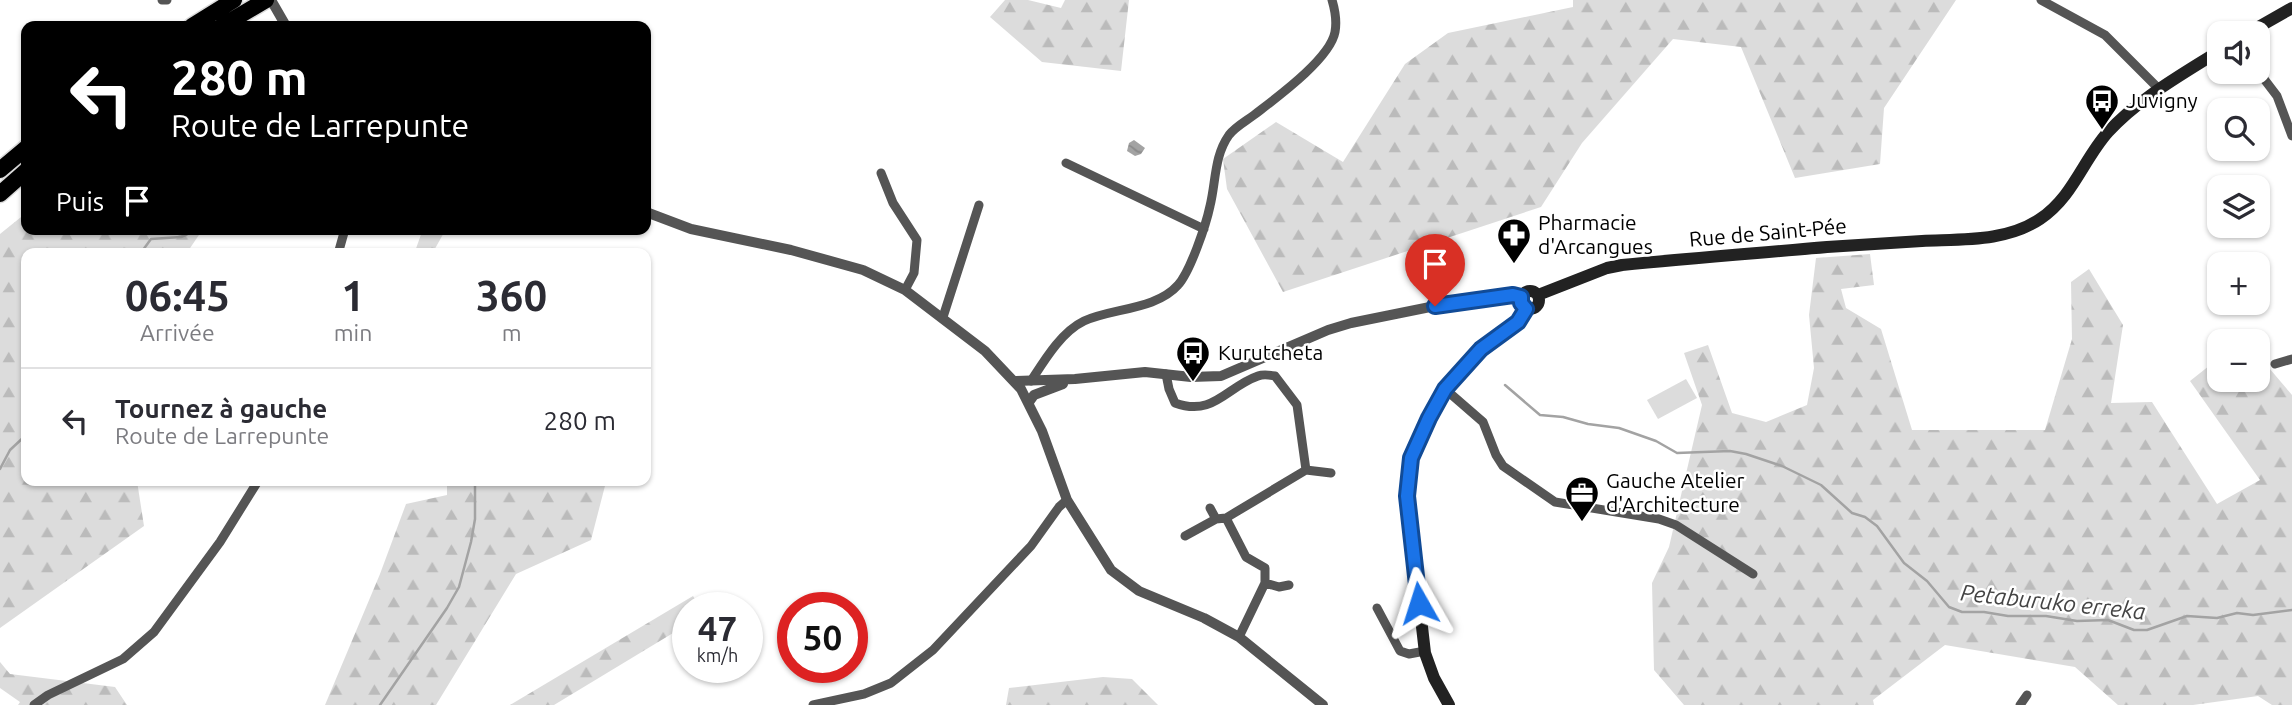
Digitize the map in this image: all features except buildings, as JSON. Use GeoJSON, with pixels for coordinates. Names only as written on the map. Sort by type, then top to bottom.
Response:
{"type":"FeatureCollection","features":[{"type":"Feature","properties":{"kind":"highway"},"geometry":{"type":"LineString","coordinates":[[200,21],[234,0]]}},
{"type":"Feature","properties":{"kind":"highway"},"geometry":{"type":"LineString","coordinates":[[231,21],[268,0]]}},
{"type":"Feature","properties":{"kind":"highway"},"geometry":{"type":"LineString","coordinates":[[0,170],[21,152]]}},
{"type":"Feature","properties":{"kind":"highway"},"geometry":{"type":"LineString","coordinates":[[0,194],[21,175]]}},
{"type":"Feature","properties":{"kind":"main road"},"geometry":{"type":"LineString","coordinates":[[2269,21],[2292,8]]}},
{"type":"Feature","properties":{"kind":"main road"},"geometry":{"type":"LineString","coordinates":[[2160,90],[2207,59]]}},
{"type":"Feature","properties":{"kind":"main road","name":"Rue de Saint-Pée"},"geometry":{"type":"LineString","coordinates":[[1524,303],[1532,309],[1537,306],[1538,295],[1607,268],[1622,265],[1972,239],[2014,232],[2041,219],[2062,201],[2095,149],[2120,120],[2160,90]]}},
{"type":"Feature","properties":{"kind":"main road"},"geometry":{"type":"LineString","coordinates":[[1449,705],[1434,678],[1425,651],[1407,484],[1411,458],[1445,389],[1481,349],[1518,322],[1524,303]]}},
{"type":"Feature","properties":{"kind":"street"},"geometry":{"type":"LineString","coordinates":[[268,0],[283,21]]}},
{"type":"Feature","properties":{"kind":"street"},"geometry":{"type":"LineString","coordinates":[[1038,393],[1038,381],[1046,359],[1073,328],[1109,312],[1152,302],[1179,285],[1204,229],[1220,151],[1230,133],[1285,91],[1319,59],[1335,34],[1336,15],[1332,0]]}},
{"type":"Feature","properties":{"kind":"street"},"geometry":{"type":"LineString","coordinates":[[2041,0],[2105,34],[2160,90]]}},
{"type":"Feature","properties":{"kind":"street"},"geometry":{"type":"LineString","coordinates":[[2268,84],[2277,96],[2292,136]]}},
{"type":"Feature","properties":{"kind":"street"},"geometry":{"type":"LineString","coordinates":[[1066,163],[1204,229]]}},
{"type":"Feature","properties":{"kind":"street"},"geometry":{"type":"LineString","coordinates":[[881,173],[894,203],[917,240],[914,273],[905,290]]}},
{"type":"Feature","properties":{"kind":"street"},"geometry":{"type":"LineString","coordinates":[[943,317],[979,205]]}},
{"type":"Feature","properties":{"kind":"street"},"geometry":{"type":"LineString","coordinates":[[651,214],[691,229],[791,250],[863,270],[905,290],[943,317],[985,351],[1015,381],[1029,402],[1067,500],[1101,557],[1125,582],[1239,637],[1323,705]]}},
{"type":"Feature","properties":{"kind":"street"},"geometry":{"type":"LineString","coordinates":[[1015,381],[1075,379],[1145,372],[1203,378],[1221,376],[1328,330],[1351,323],[1505,296],[1524,303]]}},
{"type":"Feature","properties":{"kind":"street"},"geometry":{"type":"LineString","coordinates":[[2276,364],[2292,359]]}},
{"type":"Feature","properties":{"kind":"street"},"geometry":{"type":"LineString","coordinates":[[1166,374],[1175,403],[1189,408],[1209,405],[1259,375],[1275,376],[1297,405],[1306,470]]}},
{"type":"Feature","properties":{"kind":"street"},"geometry":{"type":"LineString","coordinates":[[1029,402],[1038,393],[1075,379]]}},
{"type":"Feature","properties":{"kind":"street"},"geometry":{"type":"LineString","coordinates":[[1445,389],[1483,422],[1503,466],[1555,502],[1659,519],[1676,525],[1753,574]]}},
{"type":"Feature","properties":{"kind":"street"},"geometry":{"type":"LineString","coordinates":[[1185,536],[1221,519],[1306,470],[1331,473]]}},
{"type":"Feature","properties":{"kind":"street"},"geometry":{"type":"LineString","coordinates":[[34,705],[48,695],[122,659],[154,632],[220,542],[255,486]]}},
{"type":"Feature","properties":{"kind":"street"},"geometry":{"type":"LineString","coordinates":[[813,705],[864,694],[891,683],[933,650],[1031,546],[1067,500]]}},
{"type":"Feature","properties":{"kind":"street"},"geometry":{"type":"LineString","coordinates":[[1210,508],[1221,519],[1246,557],[1265,568],[1265,583],[1239,637]]}},
{"type":"Feature","properties":{"kind":"street"},"geometry":{"type":"LineString","coordinates":[[1265,583],[1279,587],[1289,584]]}},
{"type":"Feature","properties":{"kind":"street"},"geometry":{"type":"LineString","coordinates":[[1377,608],[1400,651],[1409,654],[1425,651]]}},
{"type":"Feature","properties":{"kind":"street"},"geometry":{"type":"LineString","coordinates":[[2020,705],[2027,695]]}},
{"type":"Feature","properties":{"kind":"green space"},"geometry":{"type":"Polygon","coordinates":[[[1005,0],[1028,0],[1061,8],[1065,0],[1129,0],[1121,71],[1042,62],[990,17],[1005,0]]]}},
{"type":"Feature","properties":{"kind":"green space"},"geometry":{"type":"Polygon","coordinates":[[[1573,0],[1956,0],[1884,108],[1880,164],[1795,178],[1741,47],[1673,39],[1582,143],[1541,207],[1283,292],[1227,189],[1223,159],[1276,122],[1343,162],[1405,64],[1448,33],[1573,7],[1573,0]]]}},
{"type":"Feature","properties":{"kind":"green space"},"geometry":{"type":"Polygon","coordinates":[[[21,217],[21,235],[199,235],[190,248],[21,248],[21,486],[138,486],[144,526],[0,628],[0,234],[21,217]]]}},
{"type":"Feature","properties":{"kind":"green space"},"geometry":{"type":"Polygon","coordinates":[[[421,235],[443,235],[435,248],[416,248],[421,235]]]}},
{"type":"Feature","properties":{"kind":"green space"},"geometry":{"type":"Polygon","coordinates":[[[1870,254],[1874,285],[1841,289],[1846,308],[1881,329],[1912,430],[2045,430],[2072,339],[2071,282],[2089,269],[2123,325],[2111,403],[2152,402],[2217,504],[2260,480],[2190,381],[2207,368],[2207,392],[2270,392],[2270,369],[2292,395],[2292,705],[2272,705],[2258,696],[2193,705],[2118,705],[2075,667],[1945,645],[1873,700],[1874,705],[1684,705],[1654,670],[1652,583],[1669,547],[1702,405],[1684,353],[1708,345],[1732,413],[1766,422],[1807,405],[1814,368],[1809,315],[1816,258],[1870,254]]]}},
{"type":"Feature","properties":{"kind":"green space"},"geometry":{"type":"Polygon","coordinates":[[[1686,379],[1697,398],[1658,419],[1647,400],[1686,379]]]}},
{"type":"Feature","properties":{"kind":"green space"},"geometry":{"type":"Polygon","coordinates":[[[447,486],[605,486],[591,540],[516,574],[436,705],[325,705],[406,504],[447,495],[447,486]]]}},
{"type":"Feature","properties":{"kind":"green space"},"geometry":{"type":"Polygon","coordinates":[[[672,609],[672,634],[554,705],[510,705],[672,609]]]}},
{"type":"Feature","properties":{"kind":"green space"},"geometry":{"type":"Polygon","coordinates":[[[0,662],[10,674],[115,687],[127,705],[18,705],[20,702],[0,688],[0,662]]]}},
{"type":"Feature","properties":{"kind":"green space"},"geometry":{"type":"Polygon","coordinates":[[[1103,677],[1132,679],[1158,705],[1006,705],[1009,688],[1103,677]]]}},
{"type":"Feature","properties":{"kind":"water"},"geometry":{"type":"Polygon","coordinates":[[[1134,140],[1145,148],[1141,154],[1135,156],[1127,151],[1129,143],[1134,140]]]}},
{"type":"Feature","properties":{"kind":"waterway"},"geometry":{"type":"LineString","coordinates":[[144,248],[151,239],[185,235]]}},
{"type":"Feature","properties":{"kind":"waterway","name":"Petaburuko erreka"},"geometry":{"type":"LineString","coordinates":[[1505,385],[1540,415],[1619,428],[1656,441],[1677,453],[1730,451],[1746,454],[1782,466],[1821,485],[1852,513],[1865,517],[1877,526],[1904,563],[1927,581],[1949,607],[1962,612],[2046,616],[2077,621],[2108,620],[2134,630],[2147,630],[2187,616],[2217,618],[2237,613],[2253,615],[2292,610]]}},
{"type":"Feature","properties":{"kind":"waterway"},"geometry":{"type":"LineString","coordinates":[[0,469],[10,450],[21,440]]}},
{"type":"Feature","properties":{"kind":"waterway"},"geometry":{"type":"LineString","coordinates":[[380,705],[459,587],[475,519],[475,486]]}},
{"type":"Feature","properties":{"kind":"place","name":"Juvigny"},"geometry":{"type":"Point","coordinates":[2102,131]}},
{"type":"Feature","properties":{"kind":"place","name":"Pharmacie d'Arcangues"},"geometry":{"type":"Point","coordinates":[1514,265]}},
{"type":"Feature","properties":{"kind":"place","name":"Kurutcheta"},"geometry":{"type":"Point","coordinates":[1193,383]}},
{"type":"Feature","properties":{"kind":"place","name":"Gauche Atelier d'Architecture"},"geometry":{"type":"Point","coordinates":[1582,523]}},
{"type":"Feature","properties":{"kind":"route"},"geometry":{"type":"LineString","coordinates":[[1419,603],[1407,496],[1411,458],[1445,389],[1481,349],[1518,322],[1526,309],[1521,303],[1521,297],[1513,295],[1435,306]]}}]}
